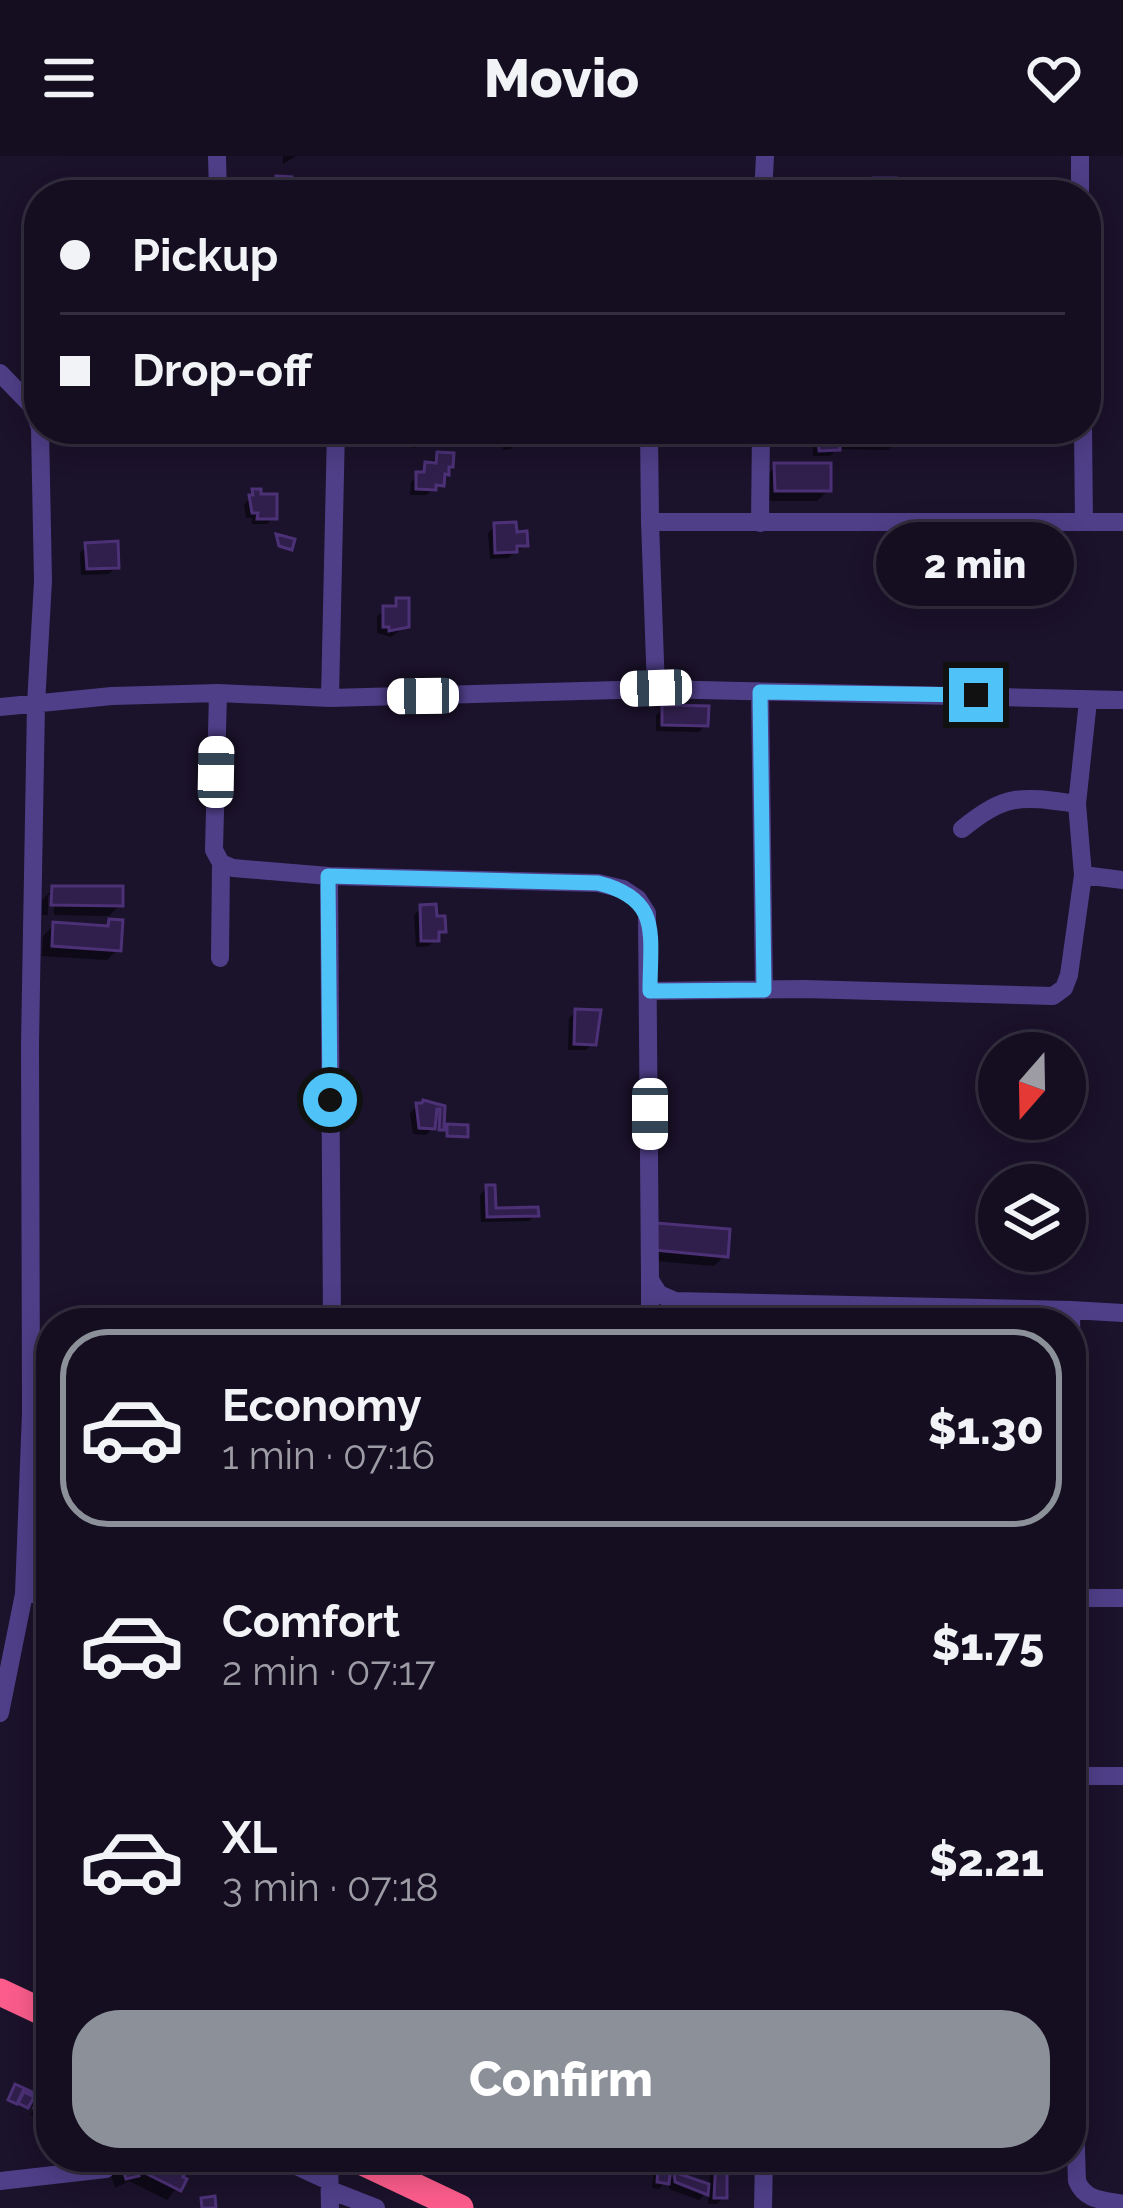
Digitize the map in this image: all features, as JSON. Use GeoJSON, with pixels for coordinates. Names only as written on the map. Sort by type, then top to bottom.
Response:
{"type":"FeatureCollection","features":[{"type":"Feature","properties":{"kind":"highway"},"geometry":{"type":"LineString","coordinates":[[4,1998],[36,2010]]}},
{"type":"Feature","properties":{"kind":"highway"},"geometry":{"type":"LineString","coordinates":[[384,2172],[460,2208]]}},
{"type":"Feature","properties":{"kind":"street"},"geometry":{"type":"LineString","coordinates":[[2,378],[24,399]]}},
{"type":"Feature","properties":{"kind":"street"},"geometry":{"type":"LineString","coordinates":[[0,1713],[7,1640],[23,1594],[32,1412],[30,1044],[43,581],[39,444]]}},
{"type":"Feature","properties":{"kind":"street"},"geometry":{"type":"LineString","coordinates":[[330,698],[336,444]]}},
{"type":"Feature","properties":{"kind":"street"},"geometry":{"type":"LineString","coordinates":[[649,444],[656,688]]}},
{"type":"Feature","properties":{"kind":"street"},"geometry":{"type":"LineString","coordinates":[[760,523],[761,444]]}},
{"type":"Feature","properties":{"kind":"street"},"geometry":{"type":"LineString","coordinates":[[1083,444],[1084,522]]}},
{"type":"Feature","properties":{"kind":"street"},"geometry":{"type":"LineString","coordinates":[[650,522],[1123,522]]}},
{"type":"Feature","properties":{"kind":"street"},"geometry":{"type":"LineString","coordinates":[[0,706],[77,697],[218,693],[330,698],[656,688],[1123,700]]}},
{"type":"Feature","properties":{"kind":"street"},"geometry":{"type":"LineString","coordinates":[[760,692],[764,990]]}},
{"type":"Feature","properties":{"kind":"street"},"geometry":{"type":"LineString","coordinates":[[218,693],[214,850],[221,863],[220,958]]}},
{"type":"Feature","properties":{"kind":"street"},"geometry":{"type":"LineString","coordinates":[[650,991],[1053,996],[1064,988],[1069,975],[1083,875],[1077,804],[1088,701]]}},
{"type":"Feature","properties":{"kind":"street"},"geometry":{"type":"LineString","coordinates":[[962,829],[1002,800],[1077,804]]}},
{"type":"Feature","properties":{"kind":"street"},"geometry":{"type":"LineString","coordinates":[[221,863],[232,868],[328,876],[598,883],[638,898],[647,913],[650,991],[650,1308]]}},
{"type":"Feature","properties":{"kind":"street"},"geometry":{"type":"LineString","coordinates":[[1083,875],[1123,880]]}},
{"type":"Feature","properties":{"kind":"street"},"geometry":{"type":"LineString","coordinates":[[328,876],[332,1308]]}},
{"type":"Feature","properties":{"kind":"street"},"geometry":{"type":"LineString","coordinates":[[650,1280],[659,1294],[675,1301],[984,1308]]}},
{"type":"Feature","properties":{"kind":"street"},"geometry":{"type":"LineString","coordinates":[[1086,1311],[1123,1313]]}},
{"type":"Feature","properties":{"kind":"street"},"geometry":{"type":"LineString","coordinates":[[23,1594],[36,1594]]}},
{"type":"Feature","properties":{"kind":"street"},"geometry":{"type":"LineString","coordinates":[[1086,1598],[1123,1598]]}},
{"type":"Feature","properties":{"kind":"street"},"geometry":{"type":"LineString","coordinates":[[1086,1776],[1123,1776]]}},
{"type":"Feature","properties":{"kind":"street"},"geometry":{"type":"LineString","coordinates":[[0,2181],[80,2172]]}},
{"type":"Feature","properties":{"kind":"street"},"geometry":{"type":"LineString","coordinates":[[299,2172],[330,2193],[376,2208]]}},
{"type":"Feature","properties":{"kind":"street"},"geometry":{"type":"LineString","coordinates":[[763,2208],[764,2172]]}},
{"type":"Feature","properties":{"kind":"street"},"geometry":{"type":"LineString","coordinates":[[1077,2172],[1081,2192],[1123,2204]]}},
{"type":"Feature","properties":{"kind":"building"},"geometry":{"type":"Polygon","coordinates":[[[819,444],[840,444],[840,450],[819,451],[819,444]]]}},
{"type":"Feature","properties":{"kind":"building"},"geometry":{"type":"Polygon","coordinates":[[[437,452],[454,453],[444,486],[416,489],[416,472],[424,472],[425,462],[436,463],[437,452]]]}},
{"type":"Feature","properties":{"kind":"building"},"geometry":{"type":"Polygon","coordinates":[[[774,463],[831,463],[831,491],[775,491],[774,463]]]}},
{"type":"Feature","properties":{"kind":"building"},"geometry":{"type":"Polygon","coordinates":[[[252,489],[277,494],[277,519],[257,519],[258,513],[252,513],[252,489]]]}},
{"type":"Feature","properties":{"kind":"building"},"geometry":{"type":"Polygon","coordinates":[[[516,522],[517,532],[527,531],[528,546],[495,553],[494,523],[516,522]]]}},
{"type":"Feature","properties":{"kind":"building"},"geometry":{"type":"Polygon","coordinates":[[[276,534],[295,539],[292,550],[279,546],[276,534]]]}},
{"type":"Feature","properties":{"kind":"building"},"geometry":{"type":"Polygon","coordinates":[[[118,541],[119,568],[87,569],[85,543],[118,541]]]}},
{"type":"Feature","properties":{"kind":"building"},"geometry":{"type":"Polygon","coordinates":[[[396,598],[409,598],[409,627],[389,631],[383,627],[383,606],[396,606],[396,598]]]}},
{"type":"Feature","properties":{"kind":"building"},"geometry":{"type":"Polygon","coordinates":[[[662,705],[709,706],[708,726],[662,725],[662,705]]]}},
{"type":"Feature","properties":{"kind":"building"},"geometry":{"type":"Polygon","coordinates":[[[52,886],[123,886],[123,906],[51,905],[52,886]]]}},
{"type":"Feature","properties":{"kind":"building"},"geometry":{"type":"Polygon","coordinates":[[[436,904],[437,916],[445,916],[446,932],[439,932],[439,941],[421,941],[420,905],[436,904]]]}},
{"type":"Feature","properties":{"kind":"building"},"geometry":{"type":"Polygon","coordinates":[[[109,919],[123,920],[121,951],[52,946],[53,922],[108,926],[109,919]]]}},
{"type":"Feature","properties":{"kind":"building"},"geometry":{"type":"Polygon","coordinates":[[[575,1009],[601,1010],[596,1045],[574,1044],[575,1009]]]}},
{"type":"Feature","properties":{"kind":"building"},"geometry":{"type":"Polygon","coordinates":[[[423,1100],[445,1106],[444,1130],[439,1130],[440,1109],[435,1129],[419,1128],[416,1103],[423,1100]]]}},
{"type":"Feature","properties":{"kind":"building"},"geometry":{"type":"Polygon","coordinates":[[[447,1124],[468,1125],[468,1137],[447,1136],[447,1124]]]}},
{"type":"Feature","properties":{"kind":"building"},"geometry":{"type":"Polygon","coordinates":[[[486,1185],[495,1185],[496,1208],[538,1207],[539,1216],[487,1217],[486,1185]]]}},
{"type":"Feature","properties":{"kind":"building"},"geometry":{"type":"Polygon","coordinates":[[[656,1223],[730,1229],[728,1257],[653,1250],[656,1223]]]}},
{"type":"Feature","properties":{"kind":"building"},"geometry":{"type":"Polygon","coordinates":[[[15,2084],[36,2094],[23,2091],[17,2104],[8,2100],[15,2084]]]}},
{"type":"Feature","properties":{"kind":"building"},"geometry":{"type":"Polygon","coordinates":[[[24,2092],[34,2097],[28,2108],[18,2103],[24,2092]]]}},
{"type":"Feature","properties":{"kind":"building"},"geometry":{"type":"Polygon","coordinates":[[[143,2172],[183,2172],[187,2179],[181,2191],[143,2172]]]}},
{"type":"Feature","properties":{"kind":"building"},"geometry":{"type":"Polygon","coordinates":[[[658,2172],[670,2172],[669,2184],[657,2182],[658,2172]]]}},
{"type":"Feature","properties":{"kind":"building"},"geometry":{"type":"Polygon","coordinates":[[[674,2172],[709,2184],[708,2195],[675,2182],[674,2172]]]}},
{"type":"Feature","properties":{"kind":"building"},"geometry":{"type":"Polygon","coordinates":[[[715,2172],[727,2172],[727,2198],[714,2198],[715,2172]]]}},
{"type":"Feature","properties":{"kind":"building"},"geometry":{"type":"Polygon","coordinates":[[[215,2196],[216,2208],[202,2208],[201,2198],[215,2196]]]}},
{"type":"Feature","properties":{"kind":"route"},"geometry":{"type":"LineString","coordinates":[[330,1100],[328,876],[598,883],[623,889],[638,898],[647,913],[650,991],[764,990],[760,692],[976,695]]}}]}
